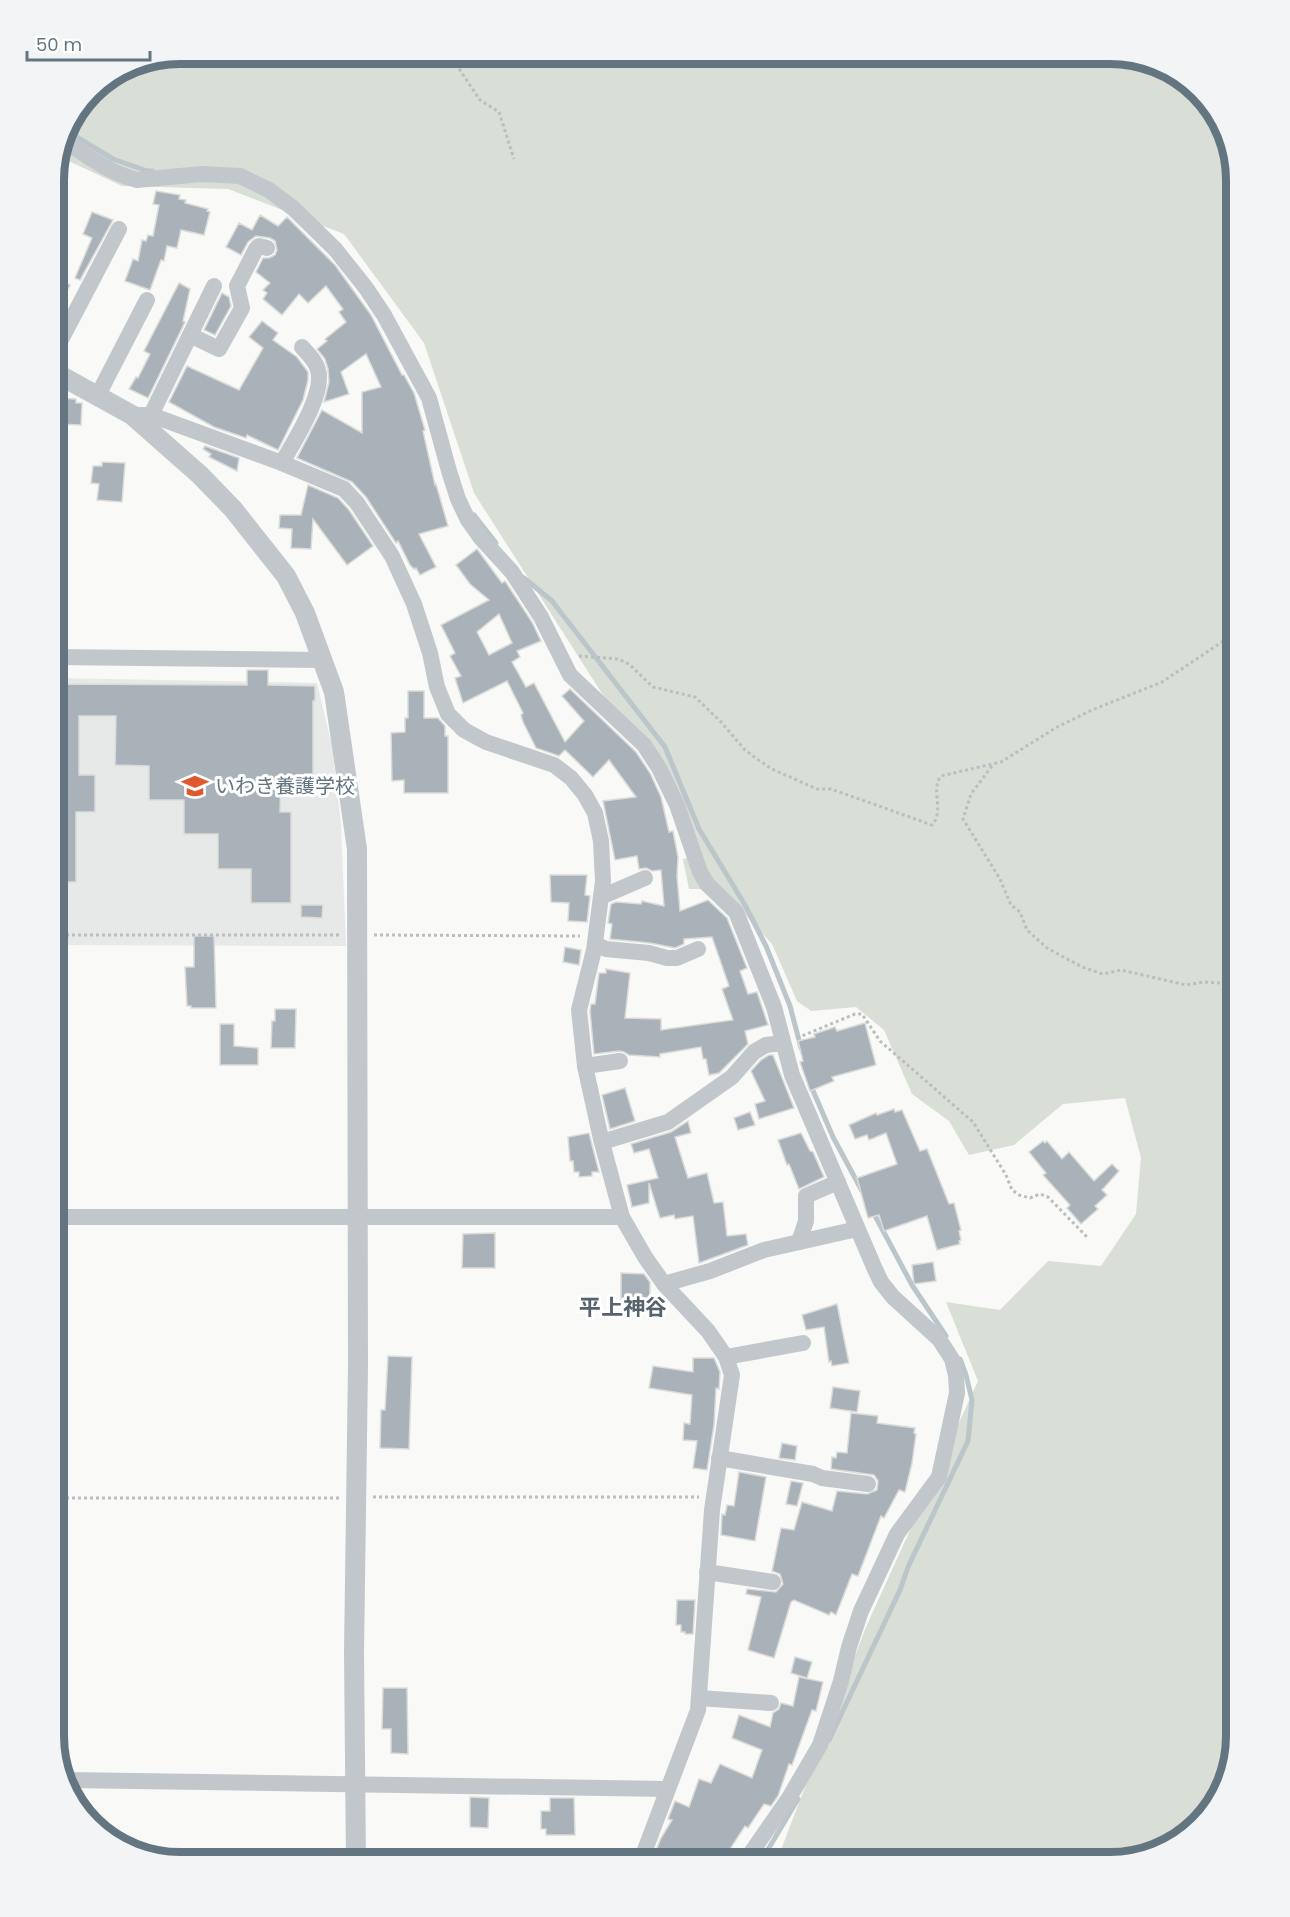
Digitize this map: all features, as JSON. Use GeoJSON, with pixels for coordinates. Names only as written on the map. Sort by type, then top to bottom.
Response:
{"type":"FeatureCollection","features":[{"type":"Feature","properties":{"kind":"street"},"geometry":{"type":"LineString","coordinates":[[70,145],[92,160],[137,180],[202,174],[240,176],[269,190],[312,225],[335,249],[366,288],[384,315],[429,399],[458,499],[468,520],[480,537],[512,572],[541,617],[570,675],[644,745],[660,768],[677,805],[700,872],[707,884],[736,912],[774,1007],[792,1075],[881,1282],[906,1311],[939,1339],[952,1359],[957,1393],[939,1477],[897,1534],[861,1611],[820,1745],[789,1798],[752,1852]]}},
{"type":"Feature","properties":{"kind":"street"},"geometry":{"type":"LineString","coordinates":[[65,332],[119,229]]}},
{"type":"Feature","properties":{"kind":"street"},"geometry":{"type":"LineString","coordinates":[[190,335],[219,349],[242,308],[237,286],[256,249],[259,246],[267,248]]}},
{"type":"Feature","properties":{"kind":"street"},"geometry":{"type":"LineString","coordinates":[[141,415],[190,335],[213,286]]}},
{"type":"Feature","properties":{"kind":"street"},"geometry":{"type":"LineString","coordinates":[[98,395],[147,300]]}},
{"type":"Feature","properties":{"kind":"street"},"geometry":{"type":"LineString","coordinates":[[282,463],[309,411],[319,384],[318,368],[302,347]]}},
{"type":"Feature","properties":{"kind":"street"},"geometry":{"type":"LineString","coordinates":[[65,378],[141,415],[282,463],[344,489],[357,503],[392,556],[414,604],[430,653],[437,687],[448,714],[464,730],[486,742],[554,765],[571,778],[585,795],[595,813],[601,841],[603,881],[596,940],[579,1010],[585,1066],[602,1142],[622,1217],[664,1284],[708,1330],[726,1357],[732,1374],[713,1497],[698,1710],[644,1852]]}},
{"type":"Feature","properties":{"kind":"street"},"geometry":{"type":"LineString","coordinates":[[141,415],[240,517],[286,576],[305,613],[334,692],[357,849],[358,1366],[354,1653],[356,1852]]}},
{"type":"Feature","properties":{"kind":"street"},"geometry":{"type":"LineString","coordinates":[[65,657],[322,660]]}},
{"type":"Feature","properties":{"kind":"street"},"geometry":{"type":"LineString","coordinates":[[601,897],[645,878]]}},
{"type":"Feature","properties":{"kind":"street"},"geometry":{"type":"LineString","coordinates":[[596,940],[606,949],[667,958],[677,958],[698,949]]}},
{"type":"Feature","properties":{"kind":"street"},"geometry":{"type":"LineString","coordinates":[[602,1142],[668,1122],[732,1077],[754,1052],[766,1045],[783,1043]]}},
{"type":"Feature","properties":{"kind":"street"},"geometry":{"type":"LineString","coordinates":[[585,1066],[620,1061]]}},
{"type":"Feature","properties":{"kind":"street"},"geometry":{"type":"LineString","coordinates":[[799,1242],[806,1221],[806,1196],[838,1182]]}},
{"type":"Feature","properties":{"kind":"street"},"geometry":{"type":"LineString","coordinates":[[64,1217],[622,1217]]}},
{"type":"Feature","properties":{"kind":"street"},"geometry":{"type":"LineString","coordinates":[[664,1284],[764,1250],[857,1229]]}},
{"type":"Feature","properties":{"kind":"street"},"geometry":{"type":"LineString","coordinates":[[726,1357],[803,1343]]}},
{"type":"Feature","properties":{"kind":"street"},"geometry":{"type":"LineString","coordinates":[[719,1458],[813,1474],[822,1478],[867,1484]]}},
{"type":"Feature","properties":{"kind":"street"},"geometry":{"type":"LineString","coordinates":[[708,1572],[773,1582]]}},
{"type":"Feature","properties":{"kind":"street"},"geometry":{"type":"LineString","coordinates":[[699,1698],[771,1703]]}},
{"type":"Feature","properties":{"kind":"street"},"geometry":{"type":"LineString","coordinates":[[73,1780],[667,1789]]}},
{"type":"Feature","properties":{"kind":"path"},"geometry":{"type":"LineString","coordinates":[[456,64],[480,100],[499,112],[514,159]]}},
{"type":"Feature","properties":{"kind":"path"},"geometry":{"type":"LineString","coordinates":[[559,654],[567,657],[608,657],[629,664],[653,687],[695,697],[745,750],[772,769],[817,789],[831,789],[932,825],[937,817],[936,795],[939,778],[1001,762],[1057,727],[1092,710],[1162,682],[1226,640]]}},
{"type":"Feature","properties":{"kind":"path"},"geometry":{"type":"LineString","coordinates":[[993,765],[970,794],[963,819],[1000,879],[1011,905],[1020,912],[1027,930],[1047,948],[1082,967],[1103,974],[1121,970],[1186,985],[1204,982],[1226,983]]}},
{"type":"Feature","properties":{"kind":"path"},"geometry":{"type":"LineString","coordinates":[[65,935],[357,935],[596,940]]}},
{"type":"Feature","properties":{"kind":"path"},"geometry":{"type":"LineString","coordinates":[[783,1043],[855,1014],[861,1014],[880,1041],[973,1122],[1006,1175],[1012,1190],[1030,1198],[1040,1194],[1048,1197],[1088,1238]]}},
{"type":"Feature","properties":{"kind":"path"},"geometry":{"type":"LineString","coordinates":[[64,1498],[713,1497]]}},
{"type":"Feature","properties":{"kind":"shaded area"},"geometry":{"type":"Polygon","coordinates":[[[165,65],[1117,65],[1154,73],[1180,88],[1202,110],[1217,136],[1225,165],[1226,181],[1226,1736],[1225,1752],[1217,1781],[1202,1807],[1180,1829],[1154,1844],[1125,1852],[780,1852],[866,1627],[978,1381],[946,1302],[1000,1310],[1048,1261],[1101,1266],[1136,1214],[1141,1158],[1125,1098],[1063,1104],[1014,1145],[969,1155],[949,1121],[912,1094],[884,1030],[856,1007],[811,1011],[797,1001],[772,944],[722,889],[689,889],[683,859],[702,855],[683,807],[601,692],[474,493],[424,343],[344,234],[228,189],[122,186],[67,160],[73,136],[93,104],[110,88],[136,73],[165,65]]]}},
{"type":"Feature","properties":{"kind":"shaded area","name":"いわき養護学校"},"geometry":{"type":"Polygon","coordinates":[[[65,678],[317,683],[332,747],[341,824],[346,946],[65,945],[65,678]]]}},
{"type":"Feature","properties":{"kind":"building"},"geometry":{"type":"Polygon","coordinates":[[[156,191],[180,195],[179,199],[186,200],[185,203],[208,209],[207,211],[210,212],[204,235],[181,230],[177,248],[167,246],[164,261],[161,260],[150,290],[125,281],[133,259],[138,261],[142,240],[146,241],[148,235],[153,236],[159,205],[153,204],[156,191]]]}},
{"type":"Feature","properties":{"kind":"building"},"geometry":{"type":"Polygon","coordinates":[[[92,212],[113,220],[80,280],[75,278],[92,238],[83,234],[92,212]]]}},
{"type":"Feature","properties":{"kind":"building"},"geometry":{"type":"Polygon","coordinates":[[[260,215],[278,226],[287,217],[335,265],[371,315],[402,375],[414,393],[425,430],[423,431],[435,485],[448,526],[419,534],[436,567],[420,575],[416,568],[410,565],[398,541],[396,543],[366,497],[352,482],[297,458],[322,410],[362,433],[362,392],[381,387],[366,354],[341,372],[349,394],[324,402],[329,382],[328,369],[325,359],[317,349],[327,341],[325,339],[346,322],[339,312],[343,309],[326,286],[308,303],[299,294],[282,315],[263,299],[267,293],[263,290],[270,283],[256,272],[263,258],[275,255],[277,250],[275,241],[256,236],[248,242],[241,255],[226,247],[239,223],[252,230],[260,215]]]}},
{"type":"Feature","properties":{"kind":"building"},"geometry":{"type":"Polygon","coordinates":[[[65,282],[70,285],[65,295],[65,282]]]}},
{"type":"Feature","properties":{"kind":"building"},"geometry":{"type":"Polygon","coordinates":[[[179,283],[190,289],[183,321],[185,322],[148,398],[129,389],[136,377],[138,378],[150,354],[144,351],[179,283]]]}},
{"type":"Feature","properties":{"kind":"building"},"geometry":{"type":"Polygon","coordinates":[[[222,293],[229,297],[231,306],[215,335],[204,330],[222,293]]]}},
{"type":"Feature","properties":{"kind":"building"},"geometry":{"type":"Polygon","coordinates":[[[262,321],[278,333],[273,340],[297,357],[308,372],[303,400],[278,450],[247,435],[246,438],[214,427],[169,402],[187,366],[239,390],[263,348],[249,337],[262,321]]]}},
{"type":"Feature","properties":{"kind":"building"},"geometry":{"type":"Polygon","coordinates":[[[65,398],[76,399],[76,403],[82,403],[81,425],[65,424],[65,398]]]}},
{"type":"Feature","properties":{"kind":"building"},"geometry":{"type":"Polygon","coordinates":[[[205,446],[239,458],[237,471],[209,457],[211,454],[203,449],[205,446]]]}},
{"type":"Feature","properties":{"kind":"building"},"geometry":{"type":"Polygon","coordinates":[[[102,462],[125,463],[122,502],[97,500],[99,484],[91,483],[93,466],[102,466],[102,462]]]}},
{"type":"Feature","properties":{"kind":"building"},"geometry":{"type":"Polygon","coordinates":[[[308,485],[338,498],[349,510],[373,546],[347,565],[313,519],[311,549],[291,548],[292,529],[279,528],[280,515],[301,515],[308,485]]]}},
{"type":"Feature","properties":{"kind":"building"},"geometry":{"type":"Polygon","coordinates":[[[477,549],[502,583],[505,581],[532,622],[541,641],[517,651],[520,657],[512,662],[526,687],[534,683],[565,742],[584,721],[562,696],[570,689],[636,752],[650,773],[661,797],[669,832],[673,831],[678,857],[680,911],[708,900],[727,918],[747,968],[740,971],[748,994],[757,992],[768,1025],[745,1031],[748,1044],[719,1073],[709,1075],[701,1047],[660,1054],[660,1057],[629,1055],[619,1051],[594,1054],[590,1011],[591,1004],[595,1004],[599,973],[606,973],[606,969],[630,973],[625,1018],[661,1019],[661,1030],[733,1020],[722,989],[729,986],[712,937],[684,939],[684,944],[675,948],[610,939],[612,924],[608,923],[611,904],[616,902],[641,904],[642,901],[664,906],[661,870],[639,869],[637,856],[615,860],[603,801],[636,797],[609,760],[593,777],[565,750],[559,756],[536,748],[523,722],[521,715],[523,713],[507,681],[463,703],[455,678],[461,676],[450,656],[455,653],[441,625],[489,600],[470,584],[456,565],[477,549]],[[499,614],[477,632],[489,655],[512,643],[499,614]]]}},
{"type":"Feature","properties":{"kind":"building"},"geometry":{"type":"Polygon","coordinates":[[[247,670],[268,670],[268,685],[315,686],[313,776],[281,776],[280,812],[291,812],[291,903],[251,903],[251,869],[218,869],[218,834],[184,834],[184,800],[149,800],[149,766],[115,765],[116,716],[79,716],[79,775],[95,775],[95,812],[76,812],[76,882],[65,882],[65,684],[247,685],[247,670]]]}},
{"type":"Feature","properties":{"kind":"building"},"geometry":{"type":"Polygon","coordinates":[[[408,691],[424,691],[424,718],[438,718],[445,726],[445,736],[448,736],[448,793],[404,793],[404,780],[392,781],[391,733],[405,732],[405,718],[408,718],[408,691]]]}},
{"type":"Feature","properties":{"kind":"building"},"geometry":{"type":"Polygon","coordinates":[[[550,875],[587,875],[585,895],[590,896],[587,922],[568,921],[569,903],[551,902],[550,875]]]}},
{"type":"Feature","properties":{"kind":"building"},"geometry":{"type":"Polygon","coordinates":[[[301,905],[323,905],[322,918],[301,917],[301,905]]]}},
{"type":"Feature","properties":{"kind":"building"},"geometry":{"type":"Polygon","coordinates":[[[194,936],[214,936],[216,1008],[187,1006],[185,967],[194,967],[194,936]]]}},
{"type":"Feature","properties":{"kind":"building"},"geometry":{"type":"Polygon","coordinates":[[[565,947],[581,950],[579,965],[563,962],[565,947]]]}},
{"type":"Feature","properties":{"kind":"building"},"geometry":{"type":"Polygon","coordinates":[[[275,1009],[296,1009],[295,1048],[271,1048],[275,1009]]]}},
{"type":"Feature","properties":{"kind":"building"},"geometry":{"type":"Polygon","coordinates":[[[865,1023],[876,1065],[832,1077],[834,1081],[810,1091],[800,1062],[803,1061],[798,1041],[815,1037],[814,1034],[835,1027],[837,1031],[865,1023]]]}},
{"type":"Feature","properties":{"kind":"building"},"geometry":{"type":"Polygon","coordinates":[[[220,1024],[234,1024],[234,1046],[258,1048],[258,1065],[220,1065],[220,1024]]]}},
{"type":"Feature","properties":{"kind":"building"},"geometry":{"type":"Polygon","coordinates":[[[769,1055],[773,1055],[794,1108],[759,1119],[755,1104],[765,1101],[751,1071],[769,1055]]]}},
{"type":"Feature","properties":{"kind":"building"},"geometry":{"type":"Polygon","coordinates":[[[625,1088],[635,1121],[610,1129],[602,1095],[625,1088]]]}},
{"type":"Feature","properties":{"kind":"building"},"geometry":{"type":"Polygon","coordinates":[[[894,1109],[895,1112],[902,1110],[920,1151],[927,1149],[949,1204],[954,1203],[961,1230],[959,1231],[960,1244],[937,1250],[927,1216],[884,1231],[879,1215],[868,1218],[857,1178],[897,1164],[886,1133],[869,1140],[867,1135],[855,1139],[849,1125],[876,1113],[877,1115],[894,1109]]]}},
{"type":"Feature","properties":{"kind":"building"},"geometry":{"type":"Polygon","coordinates":[[[750,1112],[755,1125],[738,1130],[734,1118],[750,1112]]]}},
{"type":"Feature","properties":{"kind":"building"},"geometry":{"type":"Polygon","coordinates":[[[688,1121],[691,1133],[675,1137],[688,1178],[707,1173],[714,1203],[723,1202],[727,1236],[746,1234],[748,1245],[699,1263],[693,1216],[675,1219],[674,1215],[660,1218],[649,1183],[649,1203],[632,1207],[627,1185],[658,1178],[649,1149],[634,1153],[631,1144],[671,1132],[688,1121]]]}},
{"type":"Feature","properties":{"kind":"building"},"geometry":{"type":"Polygon","coordinates":[[[589,1133],[599,1172],[592,1172],[592,1176],[579,1177],[579,1172],[574,1172],[573,1161],[570,1161],[568,1137],[589,1133]]]}},
{"type":"Feature","properties":{"kind":"building"},"geometry":{"type":"Polygon","coordinates":[[[801,1133],[810,1151],[813,1152],[824,1177],[799,1189],[778,1140],[801,1133]]]}},
{"type":"Feature","properties":{"kind":"building"},"geometry":{"type":"Polygon","coordinates":[[[1043,1141],[1045,1143],[1047,1141],[1062,1159],[1069,1152],[1094,1181],[1112,1164],[1119,1171],[1102,1190],[1107,1195],[1095,1206],[1098,1209],[1081,1224],[1067,1208],[1070,1205],[1043,1175],[1046,1173],[1029,1152],[1043,1141]]]}},
{"type":"Feature","properties":{"kind":"building"},"geometry":{"type":"Polygon","coordinates":[[[495,1233],[495,1268],[462,1268],[463,1234],[495,1233]]]}},
{"type":"Feature","properties":{"kind":"building"},"geometry":{"type":"Polygon","coordinates":[[[933,1262],[936,1281],[914,1284],[912,1265],[933,1262]]]}},
{"type":"Feature","properties":{"kind":"building"},"geometry":{"type":"Polygon","coordinates":[[[621,1273],[644,1274],[650,1282],[650,1308],[621,1309],[621,1273]]]}},
{"type":"Feature","properties":{"kind":"building"},"geometry":{"type":"Polygon","coordinates":[[[837,1304],[849,1363],[832,1366],[831,1361],[829,1362],[824,1327],[806,1330],[802,1315],[837,1304]]]}},
{"type":"Feature","properties":{"kind":"building"},"geometry":{"type":"Polygon","coordinates":[[[388,1356],[412,1357],[409,1449],[380,1448],[381,1410],[385,1410],[388,1356]]]}},
{"type":"Feature","properties":{"kind":"building"},"geometry":{"type":"Polygon","coordinates":[[[693,1358],[714,1358],[720,1372],[719,1389],[716,1388],[714,1425],[707,1470],[693,1468],[697,1441],[683,1440],[684,1423],[690,1424],[692,1395],[649,1388],[653,1366],[693,1372],[693,1358]]]}},
{"type":"Feature","properties":{"kind":"building"},"geometry":{"type":"Polygon","coordinates":[[[833,1387],[860,1391],[857,1412],[830,1408],[833,1387]]]}},
{"type":"Feature","properties":{"kind":"building"},"geometry":{"type":"Polygon","coordinates":[[[851,1413],[878,1416],[877,1423],[915,1428],[912,1463],[905,1492],[899,1490],[884,1518],[881,1516],[858,1576],[852,1574],[836,1615],[831,1612],[829,1615],[794,1600],[791,1602],[774,1658],[748,1650],[761,1597],[746,1594],[747,1589],[776,1592],[783,1584],[780,1574],[772,1571],[781,1528],[794,1530],[802,1502],[832,1511],[837,1491],[867,1494],[877,1490],[878,1481],[874,1475],[831,1469],[832,1457],[836,1458],[837,1452],[847,1453],[851,1413]]]}},
{"type":"Feature","properties":{"kind":"building"},"geometry":{"type":"Polygon","coordinates":[[[782,1443],[797,1446],[795,1460],[779,1458],[782,1443]]]}},
{"type":"Feature","properties":{"kind":"building"},"geometry":{"type":"Polygon","coordinates":[[[739,1472],[766,1477],[755,1541],[721,1535],[722,1514],[725,1515],[727,1505],[734,1506],[739,1472]]]}},
{"type":"Feature","properties":{"kind":"building"},"geometry":{"type":"Polygon","coordinates":[[[791,1481],[803,1483],[797,1506],[786,1504],[791,1481]]]}},
{"type":"Feature","properties":{"kind":"building"},"geometry":{"type":"Polygon","coordinates":[[[677,1600],[695,1600],[693,1634],[681,1632],[681,1625],[676,1625],[677,1600]]]}},
{"type":"Feature","properties":{"kind":"building"},"geometry":{"type":"Polygon","coordinates":[[[795,1657],[812,1662],[807,1678],[791,1673],[795,1657]]]}},
{"type":"Feature","properties":{"kind":"building"},"geometry":{"type":"Polygon","coordinates":[[[799,1677],[823,1682],[816,1711],[812,1710],[778,1796],[771,1806],[764,1804],[748,1828],[745,1826],[728,1852],[655,1852],[672,1820],[668,1819],[675,1801],[689,1807],[699,1779],[711,1783],[720,1764],[752,1778],[762,1750],[732,1738],[739,1715],[770,1727],[773,1713],[779,1709],[781,1703],[793,1706],[799,1677]]]}},
{"type":"Feature","properties":{"kind":"building"},"geometry":{"type":"Polygon","coordinates":[[[383,1688],[407,1688],[408,1754],[391,1753],[391,1729],[382,1729],[383,1688]]]}},
{"type":"Feature","properties":{"kind":"building"},"geometry":{"type":"Polygon","coordinates":[[[470,1797],[489,1798],[488,1828],[470,1827],[470,1797]]]}},
{"type":"Feature","properties":{"kind":"building"},"geometry":{"type":"Polygon","coordinates":[[[550,1798],[574,1798],[575,1835],[546,1835],[546,1829],[541,1829],[541,1811],[550,1811],[550,1798]]]}},
{"type":"Feature","properties":{"kind":"waterway"},"geometry":{"type":"LineString","coordinates":[[73,135],[113,159],[152,171]]}},
{"type":"Feature","properties":{"kind":"waterway"},"geometry":{"type":"LineString","coordinates":[[474,515],[496,543]]}},
{"type":"Feature","properties":{"kind":"waterway"},"geometry":{"type":"LineString","coordinates":[[524,578],[552,601],[665,747],[699,829],[745,905],[766,946],[790,1006],[801,1048]]}},
{"type":"Feature","properties":{"kind":"waterway"},"geometry":{"type":"LineString","coordinates":[[811,1086],[833,1137],[862,1191]]}},
{"type":"Feature","properties":{"kind":"waterway"},"geometry":{"type":"LineString","coordinates":[[873,1212],[912,1285],[946,1336]]}},
{"type":"Feature","properties":{"kind":"waterway"},"geometry":{"type":"LineString","coordinates":[[829,1740],[968,1441],[972,1400],[960,1359]]}},
{"type":"Feature","properties":{"kind":"waterway"},"geometry":{"type":"LineString","coordinates":[[767,1852],[798,1799]]}},
{"type":"Feature","properties":{"kind":"place","name":"いわき養護学校"},"geometry":{"type":"Point","coordinates":[195,786]}},
{"type":"Feature","properties":{"kind":"district","name":"平上神谷"},"geometry":{"type":"Point","coordinates":[623,1307]}}]}
